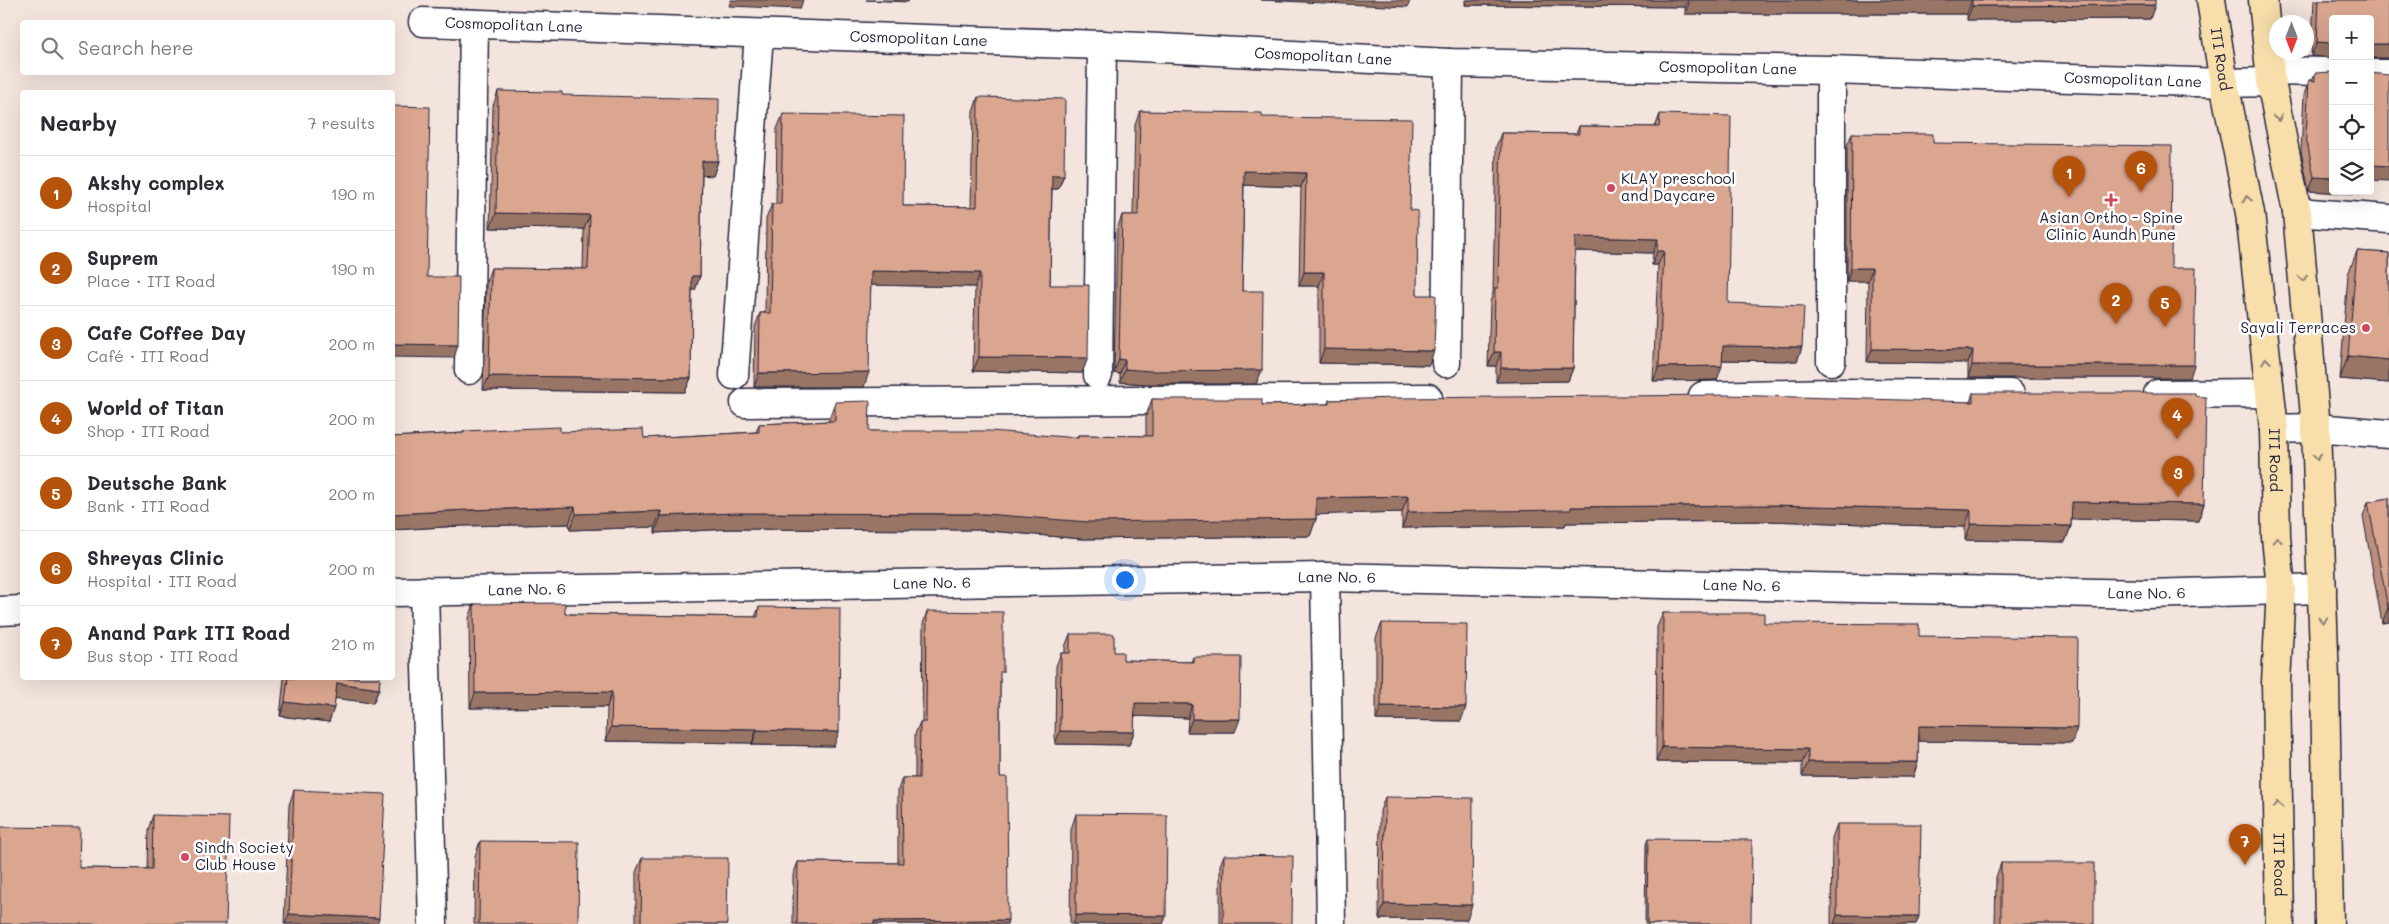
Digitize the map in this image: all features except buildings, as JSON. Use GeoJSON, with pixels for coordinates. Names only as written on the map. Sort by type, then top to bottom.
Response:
{"type":"FeatureCollection","features":[{"type":"Feature","properties":{"kind":"main road","name":"ITI Road"},"geometry":{"type":"LineString","coordinates":[[2211,0],[2224,83],[2250,213],[2274,428],[2276,537],[2281,589],[2276,682],[2280,924]]}},
{"type":"Feature","properties":{"kind":"main road"},"geometry":{"type":"LineString","coordinates":[[2263,0],[2270,76],[2297,212],[2316,428],[2322,589],[2329,924]]}},
{"type":"Feature","properties":{"kind":"street","name":"Cosmopolitan Lane"},"geometry":{"type":"LineString","coordinates":[[423,22],[1102,45],[1449,63],[1831,70],[2224,83],[2270,76],[2329,72]]}},
{"type":"Feature","properties":{"kind":"street"},"geometry":{"type":"LineString","coordinates":[[469,370],[474,24]]}},
{"type":"Feature","properties":{"kind":"street"},"geometry":{"type":"LineString","coordinates":[[734,375],[759,34]]}},
{"type":"Feature","properties":{"kind":"street"},"geometry":{"type":"LineString","coordinates":[[1098,375],[1102,45]]}},
{"type":"Feature","properties":{"kind":"street"},"geometry":{"type":"LineString","coordinates":[[1446,363],[1449,63]]}},
{"type":"Feature","properties":{"kind":"street"},"geometry":{"type":"LineString","coordinates":[[1831,70],[1831,361]]}},
{"type":"Feature","properties":{"kind":"street"},"geometry":{"type":"LineString","coordinates":[[2374,74],[2389,74]]}},
{"type":"Feature","properties":{"kind":"street"},"geometry":{"type":"LineString","coordinates":[[2297,212],[2389,219]]}},
{"type":"Feature","properties":{"kind":"street"},"geometry":{"type":"LineString","coordinates":[[1674,396],[1831,393],[2040,394]]}},
{"type":"Feature","properties":{"kind":"street"},"geometry":{"type":"LineString","coordinates":[[2129,394],[2269,393]]}},
{"type":"Feature","properties":{"kind":"street"},"geometry":{"type":"LineString","coordinates":[[745,403],[1457,397]]}},
{"type":"Feature","properties":{"kind":"street"},"geometry":{"type":"LineString","coordinates":[[2274,428],[2316,428],[2389,434]]}},
{"type":"Feature","properties":{"kind":"street"},"geometry":{"type":"LineString","coordinates":[[1325,578],[1331,924]]}},
{"type":"Feature","properties":{"kind":"street","name":"Lane No. 6"},"geometry":{"type":"LineString","coordinates":[[395,592],[1325,578],[2148,594],[2322,589]]}},
{"type":"Feature","properties":{"kind":"street"},"geometry":{"type":"LineString","coordinates":[[424,591],[433,924]]}},
{"type":"Feature","properties":{"kind":"street"},"geometry":{"type":"LineString","coordinates":[[0,611],[20,610]]}},
{"type":"Feature","properties":{"kind":"place","name":"KLAY preschool and Daycare"},"geometry":{"type":"Point","coordinates":[1611,188]}},
{"type":"Feature","properties":{"kind":"place","name":"Shreyas Clinic"},"geometry":{"type":"Point","coordinates":[2141,192]}},
{"type":"Feature","properties":{"kind":"place","name":"Akshy complex"},"geometry":{"type":"Point","coordinates":[2069,197]}},
{"type":"Feature","properties":{"kind":"place","name":"Asian Ortho - Spine Clinic Aundh Pune"},"geometry":{"type":"Point","coordinates":[2111,200]}},
{"type":"Feature","properties":{"kind":"place","name":"Suprem"},"geometry":{"type":"Point","coordinates":[2116,324]}},
{"type":"Feature","properties":{"kind":"place","name":"Deutsche Bank"},"geometry":{"type":"Point","coordinates":[2165,327]}},
{"type":"Feature","properties":{"kind":"place","name":"Sayali Terraces"},"geometry":{"type":"Point","coordinates":[2366,328]}},
{"type":"Feature","properties":{"kind":"place","name":"World of Titan"},"geometry":{"type":"Point","coordinates":[2177,439]}},
{"type":"Feature","properties":{"kind":"place","name":"Cafe Coffee Day"},"geometry":{"type":"Point","coordinates":[2178,497]}},
{"type":"Feature","properties":{"kind":"place","name":"Sindh Society Club House"},"geometry":{"type":"Point","coordinates":[185,857]}},
{"type":"Feature","properties":{"kind":"place","name":"Anand Park ITI Road"},"geometry":{"type":"Point","coordinates":[2245,865]}}]}
